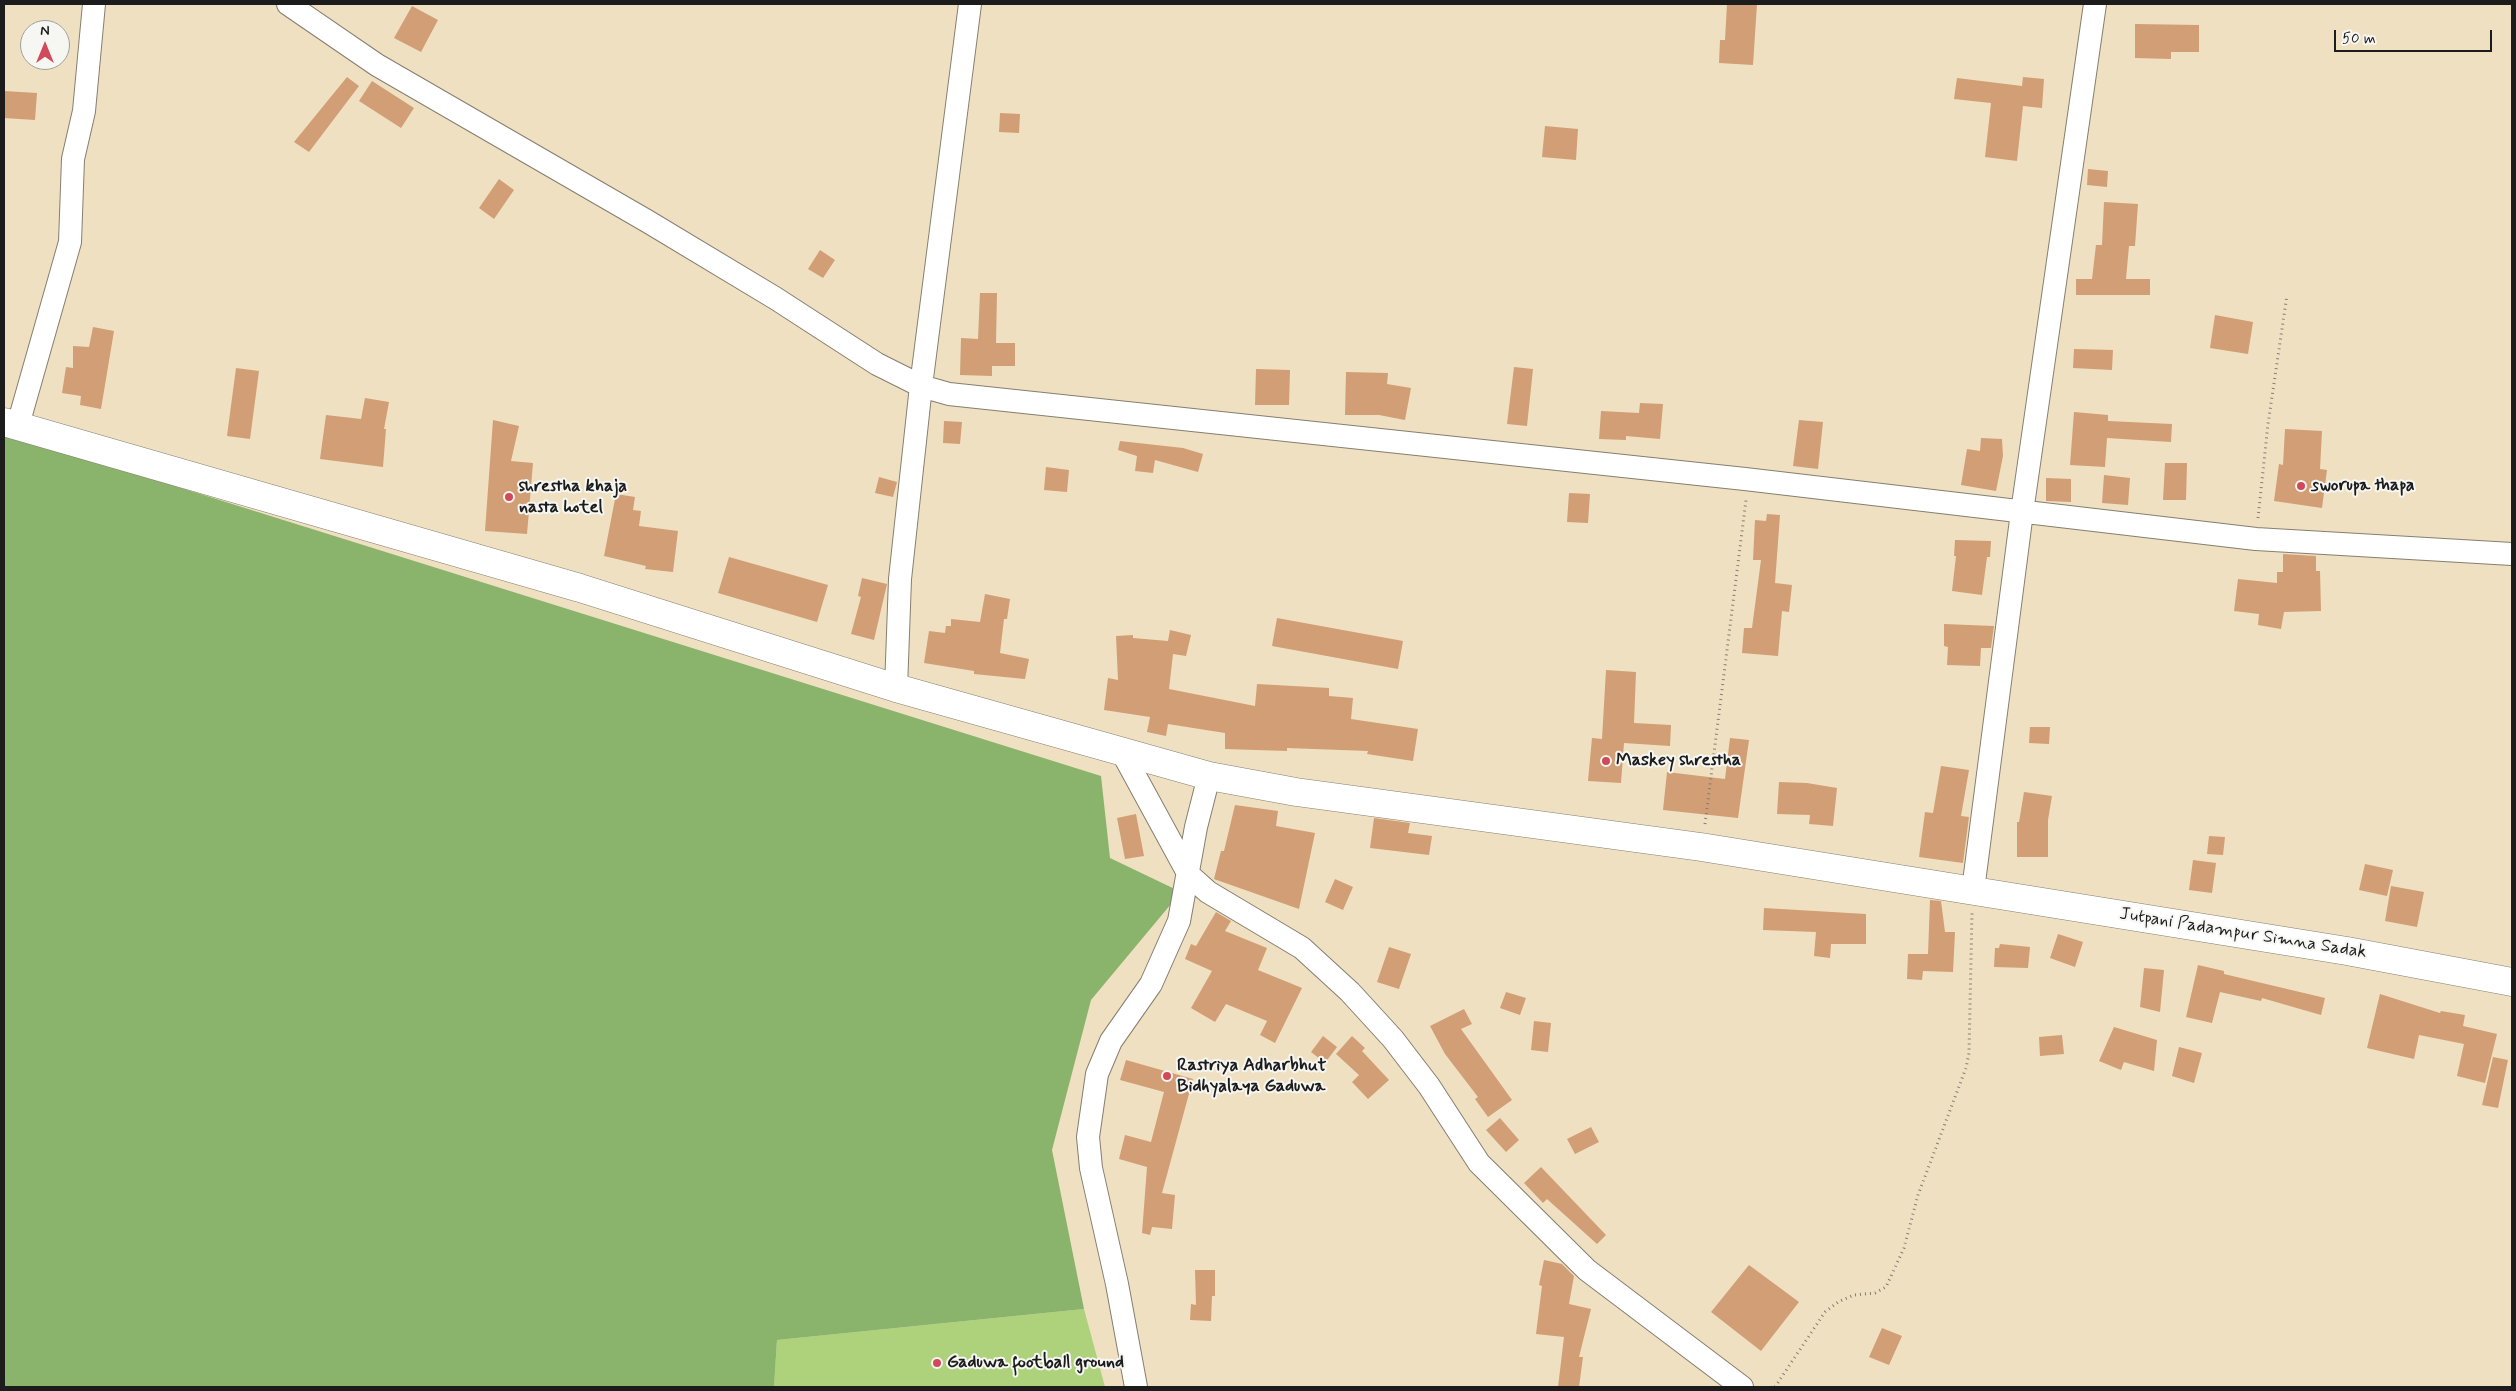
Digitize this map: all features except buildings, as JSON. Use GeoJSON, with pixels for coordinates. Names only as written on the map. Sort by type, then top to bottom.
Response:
{"type":"FeatureCollection","features":[{"type":"Feature","properties":{"kind":"street"},"geometry":{"type":"LineString","coordinates":[[11,424],[70,242],[73,158],[84,111],[94,4]]}},
{"type":"Feature","properties":{"kind":"street"},"geometry":{"type":"LineString","coordinates":[[288,4],[377,65],[647,221],[775,298],[877,364],[921,386],[949,394],[1745,479],[2256,539],[2512,554]]}},
{"type":"Feature","properties":{"kind":"street"},"geometry":{"type":"LineString","coordinates":[[896,688],[900,579],[921,386],[970,4]]}},
{"type":"Feature","properties":{"kind":"street"},"geometry":{"type":"LineString","coordinates":[[1973,890],[2022,512],[2095,4]]}},
{"type":"Feature","properties":{"kind":"street","name":"Jutpani Padampur Simna Sadak"},"geometry":{"type":"LineString","coordinates":[[11,424],[580,588],[896,688],[1209,776],[1296,792],[1701,847],[1973,890],[2347,951],[2512,982]]}},
{"type":"Feature","properties":{"kind":"street"},"geometry":{"type":"LineString","coordinates":[[1122,752],[1189,875],[1208,892],[1302,948],[1344,985],[1392,1039],[1429,1086],[1480,1164],[1588,1270],[1742,1387]]}},
{"type":"Feature","properties":{"kind":"street"},"geometry":{"type":"LineString","coordinates":[[1136,1387],[1117,1284],[1091,1168],[1088,1137],[1097,1074],[1111,1041],[1151,984],[1179,922],[1189,875],[1196,827],[1209,776]]}},
{"type":"Feature","properties":{"kind":"path"},"geometry":{"type":"LineString","coordinates":[[2256,539],[2268,424],[2287,295]]}},
{"type":"Feature","properties":{"kind":"path"},"geometry":{"type":"LineString","coordinates":[[1701,847],[1746,498],[1745,479]]}},
{"type":"Feature","properties":{"kind":"path"},"geometry":{"type":"LineString","coordinates":[[1775,1387],[1825,1312],[1838,1302],[1854,1295],[1875,1293],[1886,1287],[1904,1248],[1918,1195],[1966,1068],[1969,1053],[1973,890]]}},
{"type":"Feature","properties":{"kind":"green space"},"geometry":{"type":"Polygon","coordinates":[[[4,422],[47,446],[1101,776],[1110,858],[1181,892],[1091,1000],[1052,1150],[1084,1309],[777,1340],[774,1387],[4,1387],[4,422]]]}},
{"type":"Feature","properties":{"kind":"green space","name":"Gaduwa football ground"},"geometry":{"type":"Polygon","coordinates":[[[1084,1309],[1105,1387],[774,1387],[777,1340],[1084,1309]]]}},
{"type":"Feature","properties":{"kind":"place","name":"sworupa thapa"},"geometry":{"type":"Point","coordinates":[2301,486]}},
{"type":"Feature","properties":{"kind":"place","name":"shrestha khaja nasta hotel"},"geometry":{"type":"Point","coordinates":[509,497]}},
{"type":"Feature","properties":{"kind":"place","name":"Maskey shrestha"},"geometry":{"type":"Point","coordinates":[1606,761]}},
{"type":"Feature","properties":{"kind":"place","name":"Rastriya Adharbhut Bidhyalaya Gaduwa"},"geometry":{"type":"Point","coordinates":[1167,1076]}},
{"type":"Feature","properties":{"kind":"place","name":"Gaduwa football ground"},"geometry":{"type":"Point","coordinates":[937,1363]}}]}
